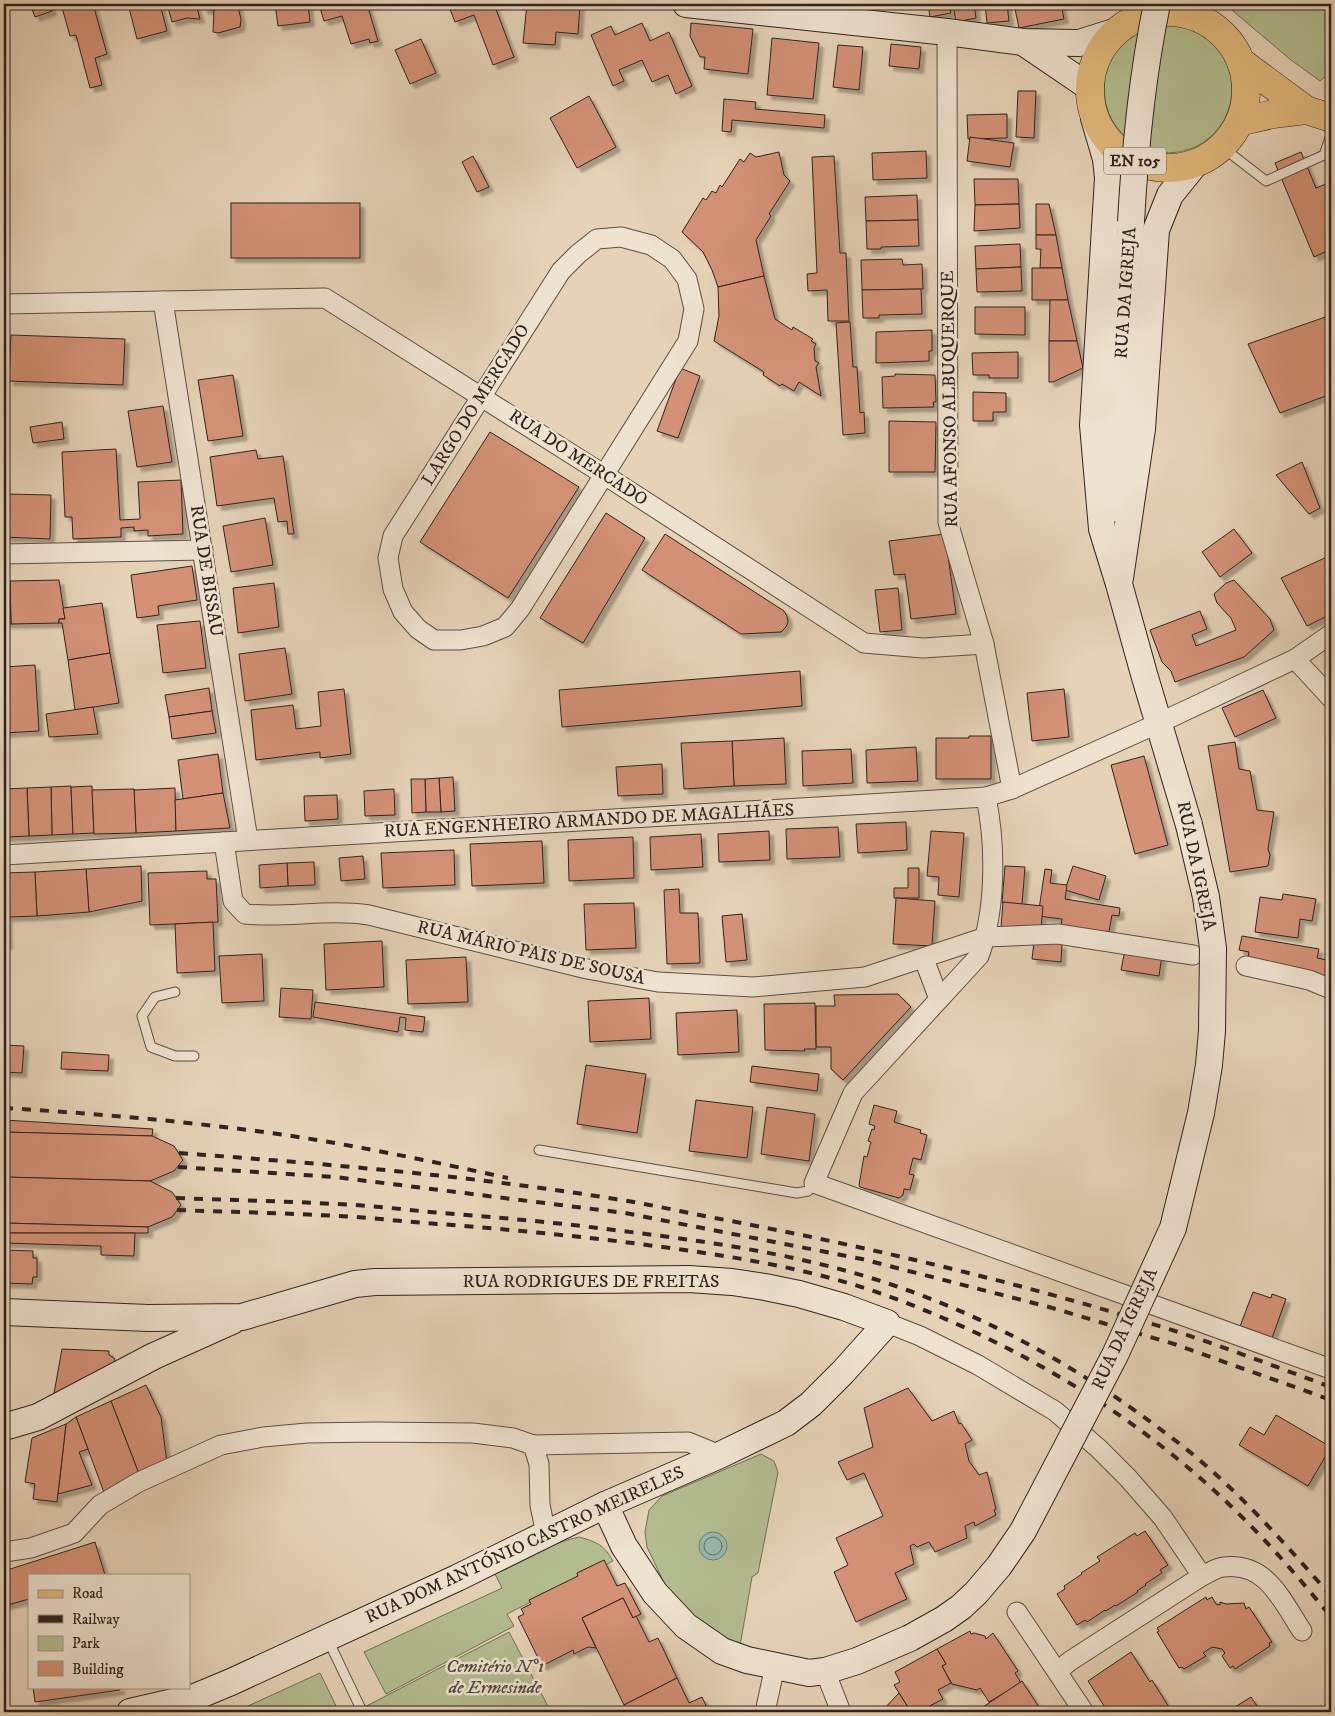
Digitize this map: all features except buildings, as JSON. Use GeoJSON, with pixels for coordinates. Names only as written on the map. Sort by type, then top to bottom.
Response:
{"type":"FeatureCollection","features":[{"type":"Feature","properties":{"kind":"main road","name":"EN 105"},"geometry":{"type":"LineString","coordinates":[[686,4],[1024,42],[1079,43],[1122,20],[1154,12],[1198,11],[1218,28],[1231,44],[1241,62],[1246,82],[1245,102],[1239,122],[1232,136],[1222,148],[1196,164],[1171,169],[1139,163],[1124,156],[1106,139],[1094,118],[1089,88],[1092,67],[1101,48],[1122,20]]}},
{"type":"Feature","properties":{"kind":"main road","name":"RUA DA IGREJA"},"geometry":{"type":"LineString","coordinates":[[1119,584],[1115,510],[1117,426],[1142,84],[1156,4]]}},
{"type":"Feature","properties":{"kind":"main road","name":"EN 105"},"geometry":{"type":"LineString","coordinates":[[1024,42],[1089,88]]}},
{"type":"Feature","properties":{"kind":"main road","name":"EN 105"},"geometry":{"type":"LineString","coordinates":[[1241,62],[1319,114]]}},
{"type":"Feature","properties":{"kind":"main road","name":"EN 105"},"geometry":{"type":"LineString","coordinates":[[1239,122],[1273,114],[1319,114]]}},
{"type":"Feature","properties":{"kind":"main road","name":"RUA DA IGREJA"},"geometry":{"type":"LineString","coordinates":[[605,1505],[624,1546],[655,1593],[686,1626],[722,1651],[747,1660],[809,1673],[825,1671],[857,1661],[910,1638],[955,1611],[976,1593],[999,1566],[1023,1531],[1115,1355],[1173,1228],[1201,1113],[1209,1065],[1212,1031],[1213,948],[1206,897],[1189,826],[1102,530],[1094,425],[1108,178],[1106,159],[1094,118]]}},
{"type":"Feature","properties":{"kind":"main road","name":"RUA DA IGREJA"},"geometry":{"type":"LineString","coordinates":[[1119,584],[1142,430],[1156,230],[1170,195],[1196,164]]}},
{"type":"Feature","properties":{"kind":"main road","name":"RUA RODRIGUES DE FREITAS"},"geometry":{"type":"LineString","coordinates":[[4,1427],[38,1417],[154,1356],[242,1317],[355,1284],[375,1282],[689,1279],[765,1286],[844,1307],[887,1323]]}},
{"type":"Feature","properties":{"kind":"main road","name":"RUA RODRIGUES DE FREITAS"},"geometry":{"type":"LineString","coordinates":[[4,1312],[148,1318],[242,1317]]}},
{"type":"Feature","properties":{"kind":"main road"},"geometry":{"type":"LineString","coordinates":[[148,1318],[155,1326],[158,1335],[154,1356]]}},
{"type":"Feature","properties":{"kind":"main road","name":"RUA DOM ANTÓNIO CASTRO MEIRELES"},"geometry":{"type":"LineString","coordinates":[[130,1712],[198,1705],[327,1638],[457,1578],[605,1505],[720,1455],[798,1415],[843,1372],[887,1323]]}},
{"type":"Feature","properties":{"kind":"street","name":"RUA AFONSO ALBUQUERQUE"},"geometry":{"type":"LineString","coordinates":[[947,32],[948,522],[984,644],[1012,789]]}},
{"type":"Feature","properties":{"kind":"street","name":"LARGO DO MERCADO"},"geometry":{"type":"LineString","coordinates":[[621,237],[651,245],[672,260],[686,280],[694,309],[688,341],[603,474],[520,609],[505,627],[483,636],[461,640],[434,640],[418,629],[403,612],[393,589],[388,558],[393,536],[561,271],[597,239],[621,237]]}},
{"type":"Feature","properties":{"kind":"street","name":"RUA DO MERCADO"},"geometry":{"type":"LineString","coordinates":[[4,304],[326,298],[864,643],[923,648],[984,644]]}},
{"type":"Feature","properties":{"kind":"street","name":"RUA DE BISSAU"},"geometry":{"type":"LineString","coordinates":[[163,301],[248,840]]}},
{"type":"Feature","properties":{"kind":"street"},"geometry":{"type":"LineString","coordinates":[[4,554],[202,550]]}},
{"type":"Feature","properties":{"kind":"street","name":"RUA ENGENHEIRO ARMANDO DE MAGALHÃES"},"geometry":{"type":"LineString","coordinates":[[4,855],[986,797],[1012,789],[1295,659],[1331,634]]}},
{"type":"Feature","properties":{"kind":"street"},"geometry":{"type":"LineString","coordinates":[[1295,659],[1331,698]]}},
{"type":"Feature","properties":{"kind":"street"},"geometry":{"type":"LineString","coordinates":[[986,797],[992,833],[992,871],[986,937],[979,956],[854,1093],[814,1183],[1331,1369]]}},
{"type":"Feature","properties":{"kind":"street","name":"RUA MÁRIO PAIS DE SOUSA"},"geometry":{"type":"LineString","coordinates":[[224,842],[233,901],[245,914],[264,916],[347,912],[369,915],[587,969],[658,982],[763,986],[865,977],[986,937],[1058,934],[1193,955]]}},
{"type":"Feature","properties":{"kind":"street"},"geometry":{"type":"LineString","coordinates":[[924,959],[939,999]]}},
{"type":"Feature","properties":{"kind":"street"},"geometry":{"type":"LineString","coordinates":[[1246,966],[1310,980],[1331,989]]}},
{"type":"Feature","properties":{"kind":"street","name":"RUA RODRIGUES DE FREITAS"},"geometry":{"type":"LineString","coordinates":[[887,1323],[920,1336],[978,1365],[1055,1411],[1098,1448],[1128,1478],[1163,1518],[1202,1576]]}},
{"type":"Feature","properties":{"kind":"street"},"geometry":{"type":"LineString","coordinates":[[4,1552],[30,1548],[74,1533],[100,1505],[139,1482],[221,1445],[255,1438],[307,1433],[474,1432],[513,1438],[533,1445],[688,1442],[720,1455]]}},
{"type":"Feature","properties":{"kind":"street"},"geometry":{"type":"LineString","coordinates":[[533,1445],[539,1464],[540,1505],[546,1534]]}},
{"type":"Feature","properties":{"kind":"street"},"geometry":{"type":"LineString","coordinates":[[1058,1671],[1070,1661],[1202,1576],[1223,1566],[1245,1568],[1262,1575],[1272,1585],[1302,1631]]}},
{"type":"Feature","properties":{"kind":"street"},"geometry":{"type":"LineString","coordinates":[[1017,1612],[1084,1712]]}},
{"type":"Feature","properties":{"kind":"street"},"geometry":{"type":"LineString","coordinates":[[765,1712],[775,1666]]}},
{"type":"Feature","properties":{"kind":"street"},"geometry":{"type":"LineString","coordinates":[[825,1671],[840,1712]]}},
{"type":"Feature","properties":{"kind":"lane"},"geometry":{"type":"LineString","coordinates":[[1222,148],[1266,181],[1324,155],[1331,135]]}},
{"type":"Feature","properties":{"kind":"lane"},"geometry":{"type":"LineString","coordinates":[[175,992],[155,997],[142,1016],[151,1047],[175,1056],[194,1056]]}},
{"type":"Feature","properties":{"kind":"lane"},"geometry":{"type":"LineString","coordinates":[[539,1150],[797,1193],[808,1191],[814,1183]]}},
{"type":"Feature","properties":{"kind":"lane"},"geometry":{"type":"LineString","coordinates":[[327,1638],[361,1709]]}},
{"type":"Feature","properties":{"kind":"green space"},"geometry":{"type":"Polygon","coordinates":[[[1230,4],[1331,4],[1331,72],[1320,81],[1291,60],[1233,11],[1230,4]]]}},
{"type":"Feature","properties":{"kind":"green space"},"geometry":{"type":"Polygon","coordinates":[[[1168,25],[1192,30],[1213,44],[1227,65],[1232,89],[1227,113],[1213,134],[1192,148],[1168,153],[1144,148],[1123,134],[1109,113],[1104,89],[1109,65],[1123,44],[1144,30],[1168,25]]]}},
{"type":"Feature","properties":{"kind":"green space"},"geometry":{"type":"Polygon","coordinates":[[[761,1454],[774,1461],[778,1472],[758,1573],[752,1577],[740,1646],[694,1618],[667,1589],[647,1547],[645,1532],[649,1510],[662,1496],[761,1454]]]}},
{"type":"Feature","properties":{"kind":"green space"},"geometry":{"type":"Polygon","coordinates":[[[579,1537],[599,1545],[613,1561],[507,1614],[514,1626],[386,1694],[364,1652],[502,1588],[494,1572],[547,1547],[579,1537]]]}},
{"type":"Feature","properties":{"kind":"green space","name":"Cemitério Nº1 de Ermesinde"},"geometry":{"type":"Polygon","coordinates":[[[509,1632],[551,1712],[355,1712],[509,1632]]]}},
{"type":"Feature","properties":{"kind":"green space"},"geometry":{"type":"Polygon","coordinates":[[[320,1673],[339,1712],[235,1712],[320,1673]]]}},
{"type":"Feature","properties":{"kind":"water"},"geometry":{"type":"Polygon","coordinates":[[[713,1532],[723,1536],[727,1546],[723,1556],[713,1560],[703,1556],[699,1546],[703,1536],[713,1532]]]}},
{"type":"Feature","properties":{"kind":"railway"},"geometry":{"type":"LineString","coordinates":[[4,1108],[130,1117],[288,1135],[414,1158],[508,1178]]}},
{"type":"Feature","properties":{"kind":"railway"},"geometry":{"type":"LineString","coordinates":[[179,1153],[345,1166],[511,1184],[633,1202],[778,1230],[949,1268],[1119,1314],[1234,1351],[1331,1387]]}},
{"type":"Feature","properties":{"kind":"railway"},"geometry":{"type":"LineString","coordinates":[[178,1167],[335,1177],[625,1213],[862,1259],[1049,1307],[1174,1344],[1331,1400]]}},
{"type":"Feature","properties":{"kind":"railway"},"geometry":{"type":"LineString","coordinates":[[176,1198],[359,1205],[591,1227],[725,1245],[799,1259],[871,1278],[907,1290],[976,1318],[1043,1352],[1076,1371],[1138,1413],[1212,1471],[1274,1532],[1331,1596]]}},
{"type":"Feature","properties":{"kind":"railway"},"geometry":{"type":"LineString","coordinates":[[177,1210],[359,1217],[599,1239],[766,1263],[870,1290],[904,1302],[998,1343],[1043,1367],[1129,1422],[1170,1453],[1246,1521],[1269,1544],[1331,1617]]}}]}
